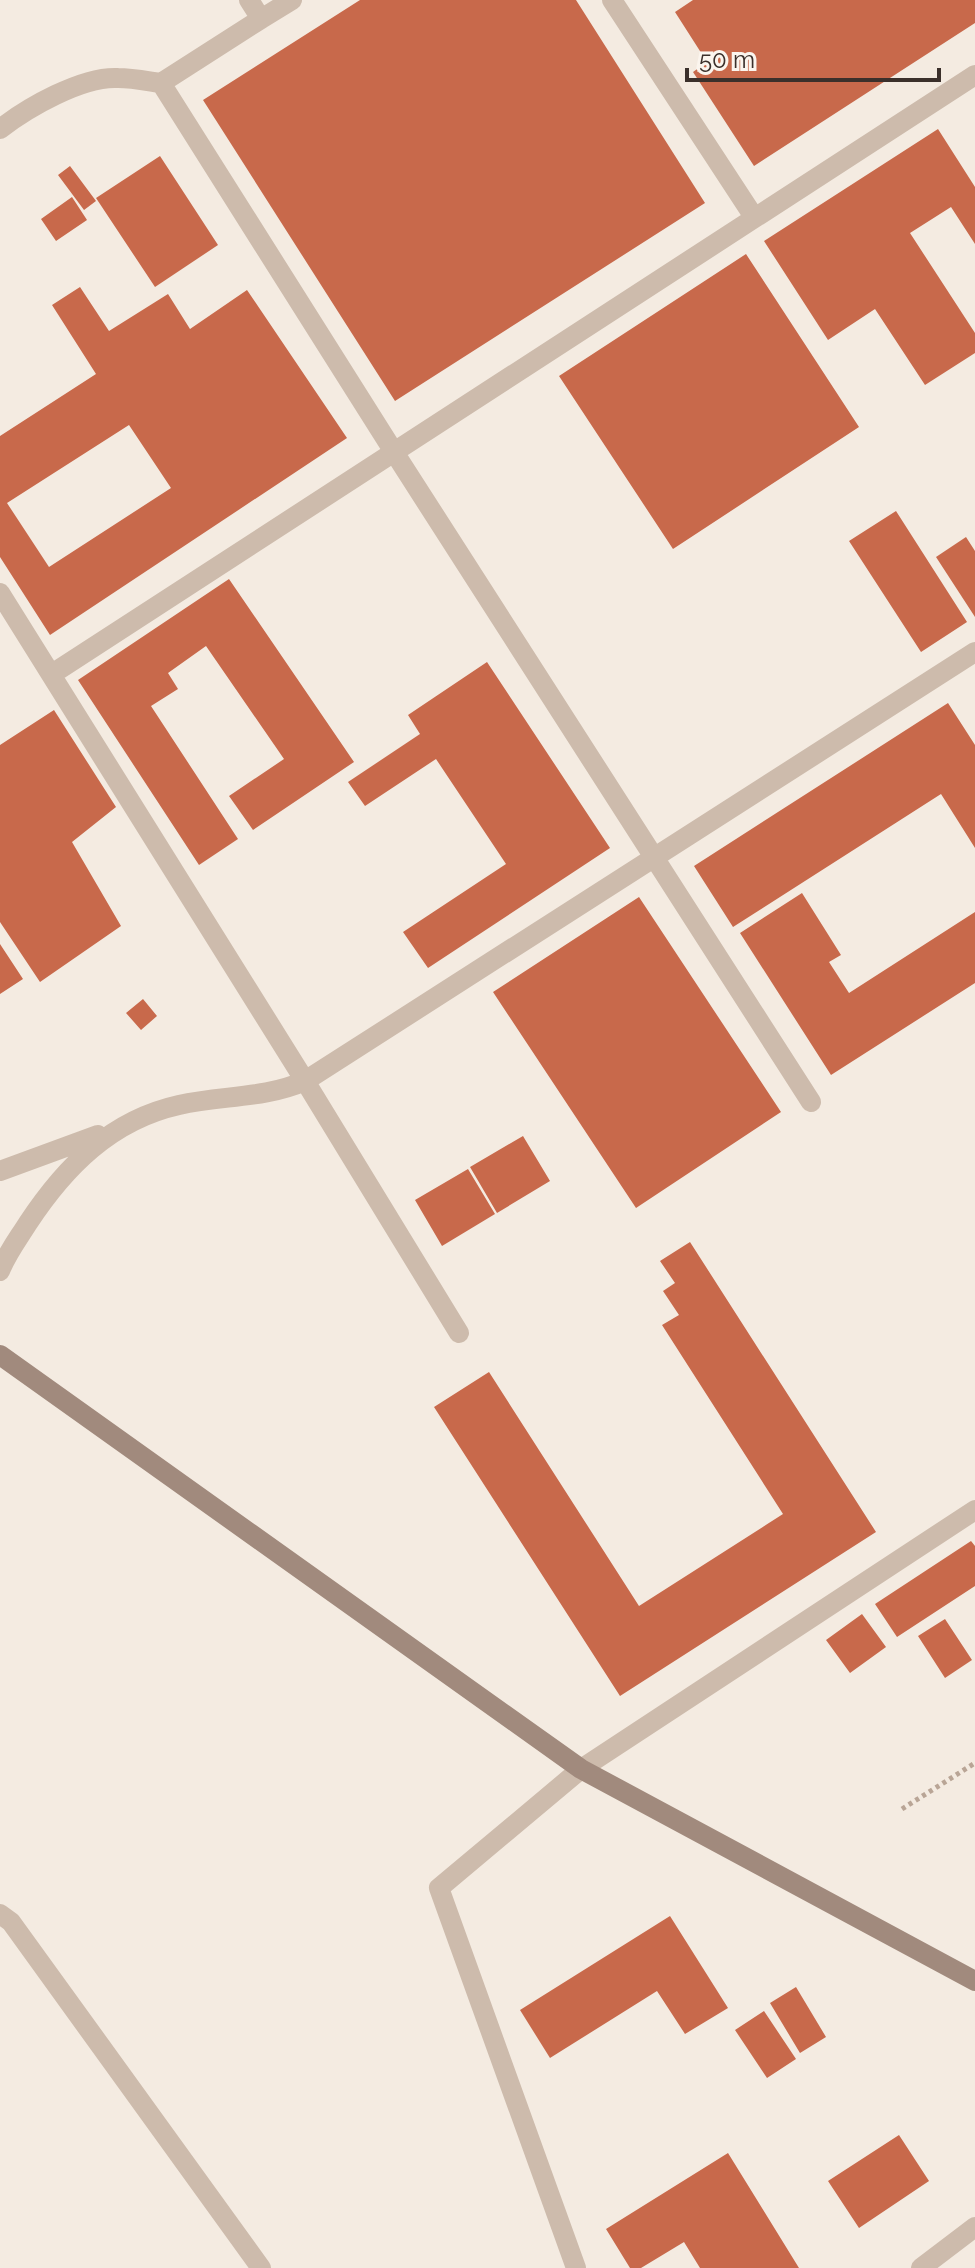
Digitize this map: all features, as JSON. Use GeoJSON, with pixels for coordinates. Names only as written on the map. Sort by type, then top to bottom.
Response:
{"type":"FeatureCollection","features":[{"type":"Feature","properties":{"kind":"street"},"geometry":{"type":"LineString","coordinates":[[249,0],[261,19]]}},
{"type":"Feature","properties":{"kind":"street"},"geometry":{"type":"LineString","coordinates":[[0,129],[25,110],[74,88],[115,77],[161,83],[292,0]]}},
{"type":"Feature","properties":{"kind":"street"},"geometry":{"type":"LineString","coordinates":[[612,0],[754,217]]}},
{"type":"Feature","properties":{"kind":"street"},"geometry":{"type":"LineString","coordinates":[[52,674],[975,75]]}},
{"type":"Feature","properties":{"kind":"street"},"geometry":{"type":"LineString","coordinates":[[161,83],[811,1102]]}},
{"type":"Feature","properties":{"kind":"street"},"geometry":{"type":"LineString","coordinates":[[0,593],[459,1333]]}},
{"type":"Feature","properties":{"kind":"street"},"geometry":{"type":"LineString","coordinates":[[0,1171],[178,1105],[280,1092],[305,1081],[975,652]]}},
{"type":"Feature","properties":{"kind":"street"},"geometry":{"type":"LineString","coordinates":[[0,1271],[6,1255],[50,1190],[89,1148],[131,1121]]}},
{"type":"Feature","properties":{"kind":"street"},"geometry":{"type":"LineString","coordinates":[[0,1355],[581,1769],[975,1981]]}},
{"type":"Feature","properties":{"kind":"street"},"geometry":{"type":"LineString","coordinates":[[576,2268],[439,1888],[581,1769],[975,1510]]}},
{"type":"Feature","properties":{"kind":"street"},"geometry":{"type":"LineString","coordinates":[[0,1914],[11,1922],[261,2268]]}},
{"type":"Feature","properties":{"kind":"street"},"geometry":{"type":"LineString","coordinates":[[921,2268],[975,2227]]}},
{"type":"Feature","properties":{"kind":"path"},"geometry":{"type":"LineString","coordinates":[[902,1809],[975,1763]]}},
{"type":"Feature","properties":{"kind":"building"},"geometry":{"type":"Polygon","coordinates":[[[360,0],[576,0],[705,203],[395,401],[203,100],[360,0]]]}},
{"type":"Feature","properties":{"kind":"building"},"geometry":{"type":"Polygon","coordinates":[[[693,0],[975,0],[975,23],[754,166],[693,72],[707,62],[675,12],[693,0]]]}},
{"type":"Feature","properties":{"kind":"building"},"geometry":{"type":"Polygon","coordinates":[[[938,129],[975,187],[975,244],[951,207],[910,233],[975,333],[975,353],[925,385],[875,309],[828,340],[764,241],[938,129]]]}},
{"type":"Feature","properties":{"kind":"building"},"geometry":{"type":"Polygon","coordinates":[[[160,156],[218,245],[155,287],[96,198],[160,156]]]}},
{"type":"Feature","properties":{"kind":"building"},"geometry":{"type":"Polygon","coordinates":[[[70,166],[96,201],[84,210],[58,175],[70,166]]]}},
{"type":"Feature","properties":{"kind":"building"},"geometry":{"type":"Polygon","coordinates":[[[72,197],[87,220],[56,241],[41,219],[72,197]]]}},
{"type":"Feature","properties":{"kind":"building"},"geometry":{"type":"Polygon","coordinates":[[[746,254],[859,427],[673,549],[559,376],[746,254]]]}},
{"type":"Feature","properties":{"kind":"building"},"geometry":{"type":"Polygon","coordinates":[[[80,287],[109,331],[168,294],[190,329],[247,290],[347,438],[50,635],[0,557],[0,436],[96,374],[52,305],[80,287]],[[129,425],[7,503],[49,567],[171,488],[129,425]]]}},
{"type":"Feature","properties":{"kind":"building"},"geometry":{"type":"Polygon","coordinates":[[[896,511],[967,622],[921,652],[849,541],[896,511]]]}},
{"type":"Feature","properties":{"kind":"building"},"geometry":{"type":"Polygon","coordinates":[[[966,537],[975,551],[975,617],[936,557],[966,537]]]}},
{"type":"Feature","properties":{"kind":"building"},"geometry":{"type":"Polygon","coordinates":[[[229,579],[354,762],[253,830],[229,796],[284,759],[206,646],[168,673],[178,689],[151,706],[238,839],[199,865],[78,680],[229,579]]]}},
{"type":"Feature","properties":{"kind":"building"},"geometry":{"type":"Polygon","coordinates":[[[487,662],[610,848],[428,968],[403,932],[506,864],[436,759],[365,806],[348,782],[420,734],[408,715],[487,662]]]}},
{"type":"Feature","properties":{"kind":"building"},"geometry":{"type":"Polygon","coordinates":[[[948,703],[975,745],[975,848],[941,794],[733,927],[694,866],[948,703]]]}},
{"type":"Feature","properties":{"kind":"building"},"geometry":{"type":"Polygon","coordinates":[[[54,710],[116,807],[72,842],[121,926],[40,982],[0,922],[0,745],[54,710]]]}},
{"type":"Feature","properties":{"kind":"building"},"geometry":{"type":"Polygon","coordinates":[[[802,893],[841,955],[829,962],[849,993],[975,912],[975,983],[831,1075],[740,933],[802,893]]]}},
{"type":"Feature","properties":{"kind":"building"},"geometry":{"type":"Polygon","coordinates":[[[639,897],[781,1112],[636,1208],[493,992],[639,897]]]}},
{"type":"Feature","properties":{"kind":"building"},"geometry":{"type":"Polygon","coordinates":[[[0,944],[23,979],[0,994],[0,944]]]}},
{"type":"Feature","properties":{"kind":"building"},"geometry":{"type":"Polygon","coordinates":[[[143,999],[157,1016],[141,1030],[126,1013],[143,999]]]}},
{"type":"Feature","properties":{"kind":"building"},"geometry":{"type":"Polygon","coordinates":[[[523,1136],[550,1181],[497,1213],[470,1167],[523,1136]]]}},
{"type":"Feature","properties":{"kind":"building"},"geometry":{"type":"Polygon","coordinates":[[[468,1169],[495,1214],[442,1246],[415,1200],[468,1169]]]}},
{"type":"Feature","properties":{"kind":"building"},"geometry":{"type":"Polygon","coordinates":[[[690,1242],[876,1532],[620,1696],[434,1407],[489,1372],[639,1606],[783,1514],[662,1325],[679,1315],[663,1291],[675,1283],[660,1261],[690,1242]]]}},
{"type":"Feature","properties":{"kind":"building"},"geometry":{"type":"Polygon","coordinates":[[[971,1541],[975,1546],[975,1586],[897,1637],[875,1604],[971,1541]]]}},
{"type":"Feature","properties":{"kind":"building"},"geometry":{"type":"Polygon","coordinates":[[[862,1614],[886,1647],[850,1673],[826,1640],[862,1614]]]}},
{"type":"Feature","properties":{"kind":"building"},"geometry":{"type":"Polygon","coordinates":[[[945,1619],[972,1660],[945,1678],[918,1636],[945,1619]]]}},
{"type":"Feature","properties":{"kind":"building"},"geometry":{"type":"Polygon","coordinates":[[[670,1916],[728,2008],[685,2034],[657,1991],[550,2058],[520,2010],[670,1916]]]}},
{"type":"Feature","properties":{"kind":"building"},"geometry":{"type":"Polygon","coordinates":[[[796,1987],[826,2037],[800,2053],[770,2003],[796,1987]]]}},
{"type":"Feature","properties":{"kind":"building"},"geometry":{"type":"Polygon","coordinates":[[[764,2011],[796,2059],[767,2078],[735,2030],[764,2011]]]}},
{"type":"Feature","properties":{"kind":"building"},"geometry":{"type":"Polygon","coordinates":[[[899,2135],[929,2181],[859,2228],[828,2181],[899,2135]]]}},
{"type":"Feature","properties":{"kind":"building"},"geometry":{"type":"Polygon","coordinates":[[[728,2153],[799,2268],[700,2268],[684,2242],[641,2268],[630,2268],[606,2229],[728,2153]]]}}]}
